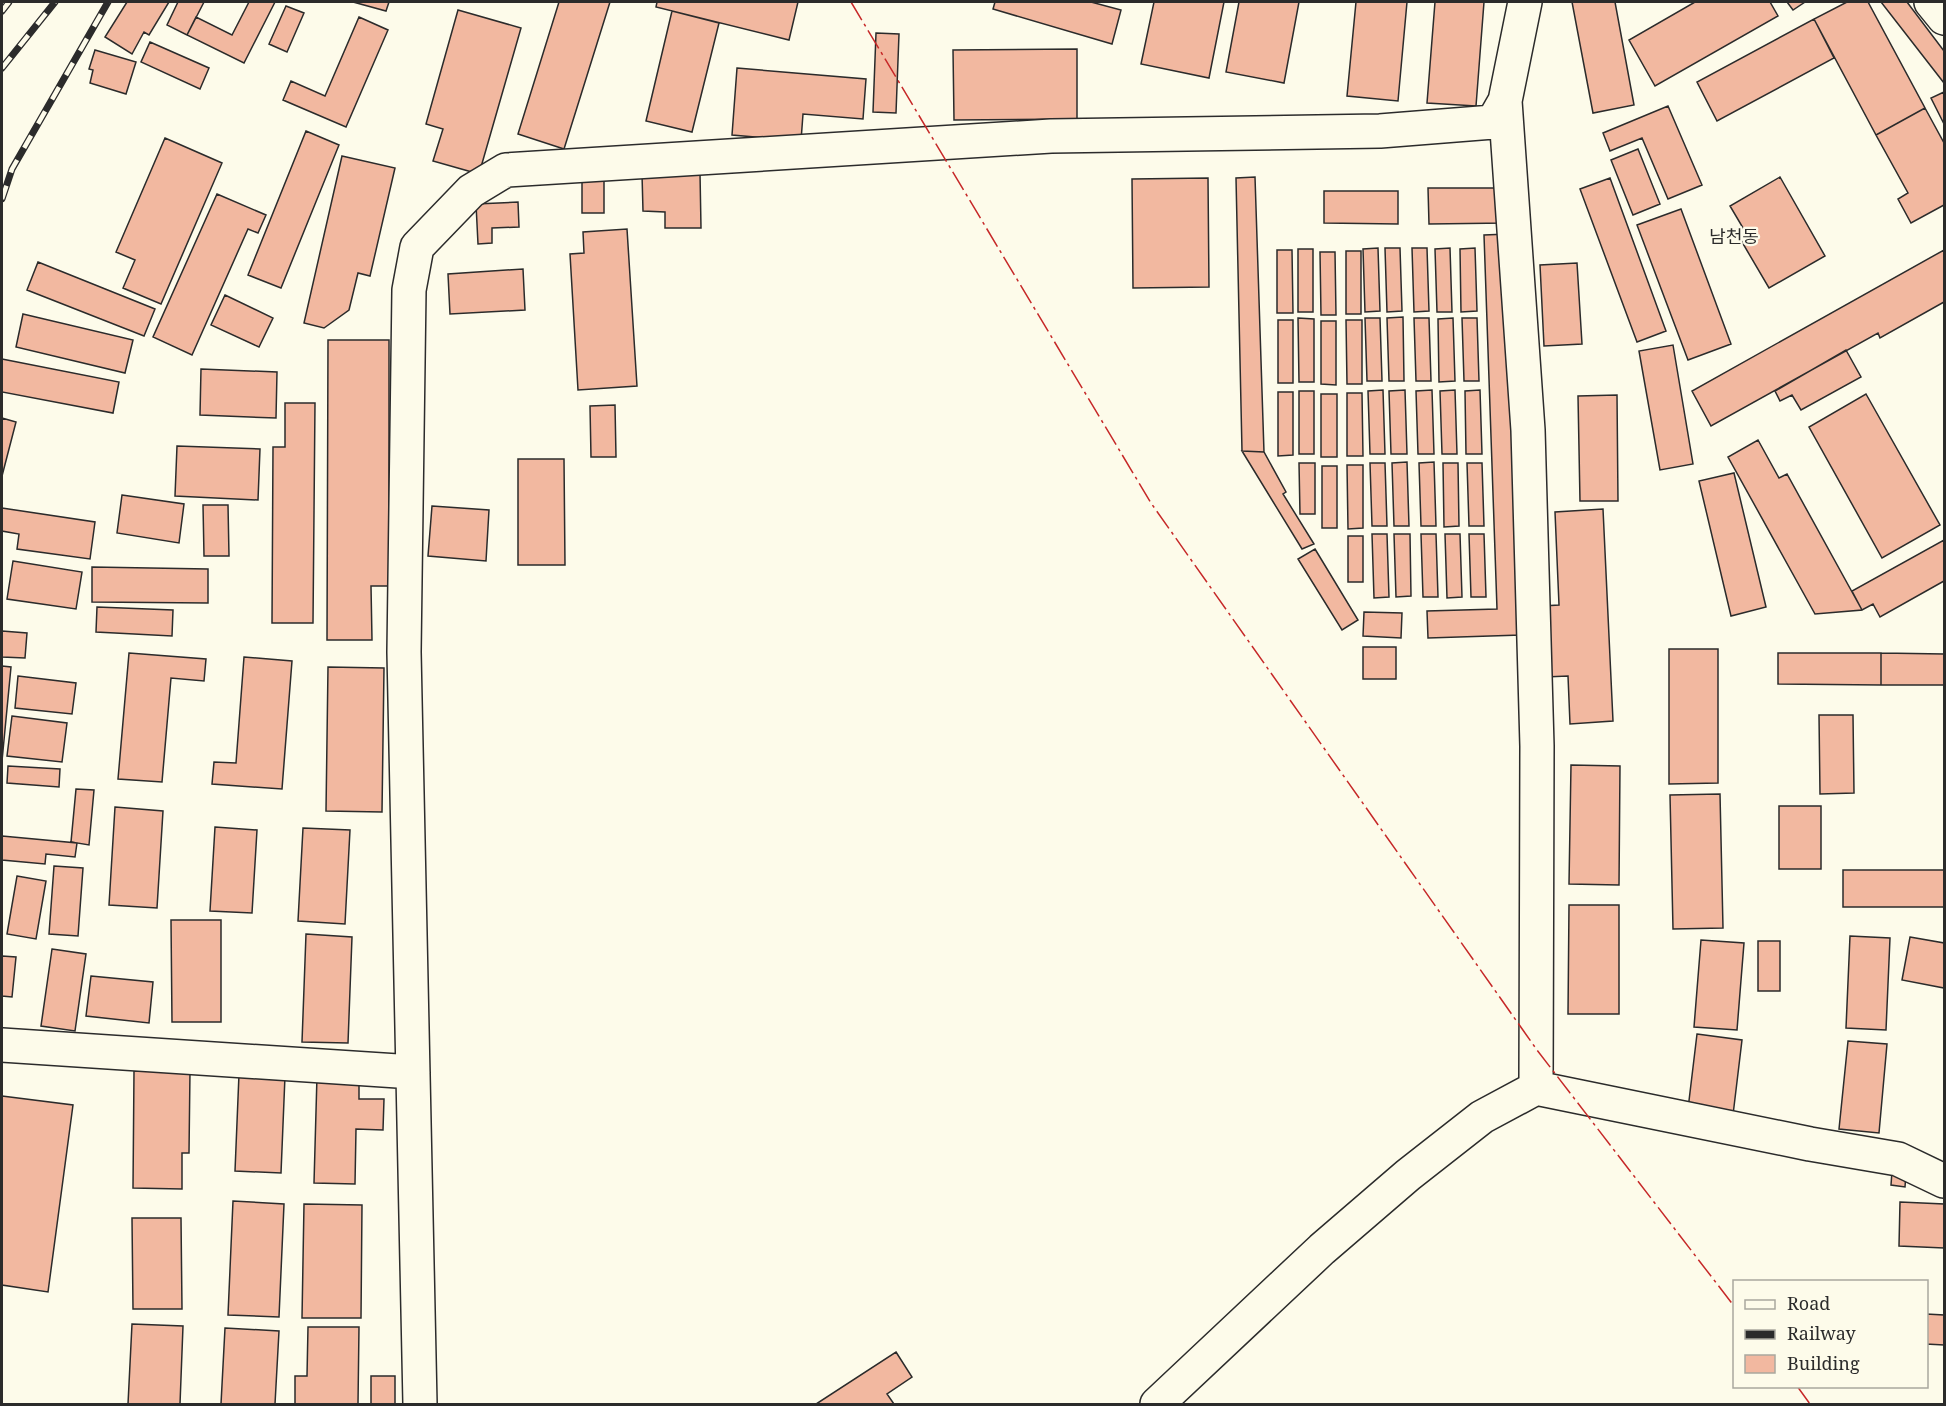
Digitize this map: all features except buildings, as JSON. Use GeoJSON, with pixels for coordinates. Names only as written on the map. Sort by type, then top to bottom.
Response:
{"type":"FeatureCollection","features":[{"type":"Feature","properties":{"kind":"street"},"geometry":{"type":"LineString","coordinates":[[1525,2],[1505,101],[1528,430],[1537,746],[1536,1088]]}},
{"type":"Feature","properties":{"kind":"street"},"geometry":{"type":"LineString","coordinates":[[1931,2],[1944,18]]}},
{"type":"Feature","properties":{"kind":"street"},"geometry":{"type":"LineString","coordinates":[[420,1404],[404,652],[409,290],[417,247],[471,191],[506,170],[1051,136],[1380,131],[1493,122],[1505,101]]}},
{"type":"Feature","properties":{"kind":"street"},"geometry":{"type":"LineString","coordinates":[[2,1046],[413,1072]]}},
{"type":"Feature","properties":{"kind":"street"},"geometry":{"type":"LineString","coordinates":[[1157,1404],[1322,1249],[1408,1175],[1482,1117],[1536,1088],[1798,1142],[1898,1159],[1944,1181]]}},
{"type":"Feature","properties":{"kind":"railway"},"geometry":{"type":"LineString","coordinates":[[2,11],[9,2]]}},
{"type":"Feature","properties":{"kind":"railway"},"geometry":{"type":"LineString","coordinates":[[2,68],[55,2]]}},
{"type":"Feature","properties":{"kind":"railway"},"geometry":{"type":"LineString","coordinates":[[2,199],[12,169],[108,2]]}},
{"type":"Feature","properties":{"kind":"power"},"geometry":{"type":"LineString","coordinates":[[851,2],[1151,503],[1537,1050],[1733,1305]]}},
{"type":"Feature","properties":{"kind":"power"},"geometry":{"type":"LineString","coordinates":[[1798,1388],[1810,1404]]}},
{"type":"Feature","properties":{"kind":"district","name":"남천동"},"geometry":{"type":"Point","coordinates":[1734,236]}}]}
